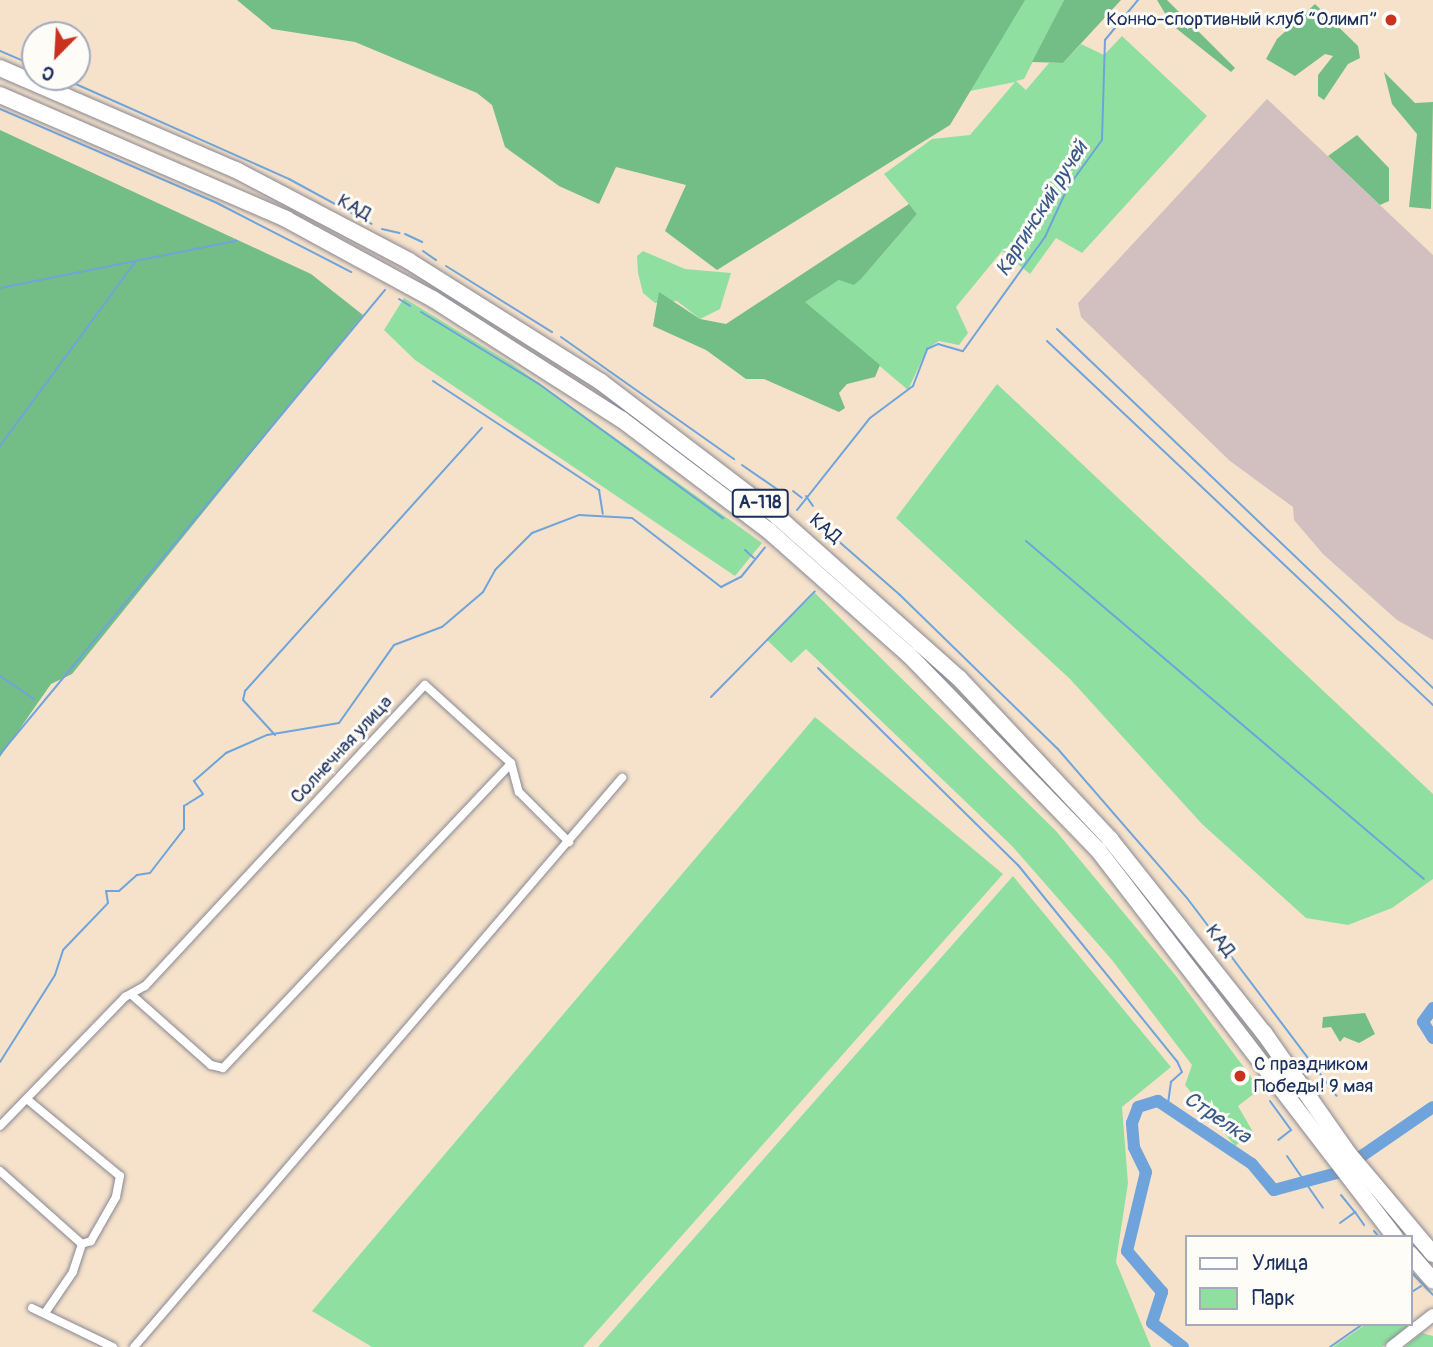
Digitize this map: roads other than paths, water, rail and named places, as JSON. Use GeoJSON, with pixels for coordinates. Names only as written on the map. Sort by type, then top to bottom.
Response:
{"type":"FeatureCollection","features":[{"type":"Feature","properties":{"kind":"highway","name":"КАД"},"geometry":{"type":"LineString","coordinates":[[0,68],[236,170],[409,261],[601,382],[778,517],[959,678],[1110,839],[1264,1033],[1348,1153],[1433,1254]]}},
{"type":"Feature","properties":{"kind":"highway","name":"КАД"},"geometry":{"type":"LineString","coordinates":[[0,94],[286,219],[433,299],[621,419],[768,530],[909,654],[1098,850],[1184,955],[1328,1155],[1393,1235]]}},
{"type":"Feature","properties":{"kind":"highway"},"geometry":{"type":"LineString","coordinates":[[1412,1256],[1433,1280]]}},
{"type":"Feature","properties":{"kind":"main road"},"geometry":{"type":"LineString","coordinates":[[1392,1347],[1433,1315]]}},
{"type":"Feature","properties":{"kind":"street","name":"Солнечная улица"},"geometry":{"type":"LineString","coordinates":[[133,996],[425,685],[511,763],[519,792],[569,842]]}},
{"type":"Feature","properties":{"kind":"street"},"geometry":{"type":"LineString","coordinates":[[0,1126],[125,997],[133,996],[211,1065],[223,1068],[511,763]]}},
{"type":"Feature","properties":{"kind":"street"},"geometry":{"type":"LineString","coordinates":[[134,1347],[622,778]]}},
{"type":"Feature","properties":{"kind":"street"},"geometry":{"type":"LineString","coordinates":[[28,1100],[120,1176],[116,1197],[91,1241],[82,1244]]}},
{"type":"Feature","properties":{"kind":"street"},"geometry":{"type":"LineString","coordinates":[[0,1171],[82,1244]]}},
{"type":"Feature","properties":{"kind":"street"},"geometry":{"type":"LineString","coordinates":[[45,1313],[73,1272],[82,1244]]}},
{"type":"Feature","properties":{"kind":"street"},"geometry":{"type":"LineString","coordinates":[[32,1308],[113,1347]]}},
{"type":"Feature","properties":{"kind":"waterway","name":"Каргинский ручей"},"geometry":{"type":"LineString","coordinates":[[797,510],[870,418],[913,386],[927,349],[938,344],[963,351],[1045,237],[1068,187],[1102,140],[1105,40],[1138,0]]}},
{"type":"Feature","properties":{"kind":"waterway"},"geometry":{"type":"LineString","coordinates":[[0,51],[21,60]]}},
{"type":"Feature","properties":{"kind":"waterway"},"geometry":{"type":"LineString","coordinates":[[91,91],[289,179],[372,224]]}},
{"type":"Feature","properties":{"kind":"waterway"},"geometry":{"type":"LineString","coordinates":[[0,109],[217,203],[351,272]]}},
{"type":"Feature","properties":{"kind":"waterway"},"geometry":{"type":"LineString","coordinates":[[382,229],[400,233]]}},
{"type":"Feature","properties":{"kind":"waterway"},"geometry":{"type":"LineString","coordinates":[[405,234],[422,242]]}},
{"type":"Feature","properties":{"kind":"waterway"},"geometry":{"type":"LineString","coordinates":[[0,288],[236,241]]}},
{"type":"Feature","properties":{"kind":"waterway"},"geometry":{"type":"LineString","coordinates":[[423,251],[436,260]]}},
{"type":"Feature","properties":{"kind":"waterway"},"geometry":{"type":"LineString","coordinates":[[0,446],[135,262]]}},
{"type":"Feature","properties":{"kind":"waterway"},"geometry":{"type":"LineString","coordinates":[[446,266],[552,332]]}},
{"type":"Feature","properties":{"kind":"waterway"},"geometry":{"type":"LineString","coordinates":[[0,754],[385,290]]}},
{"type":"Feature","properties":{"kind":"waterway"},"geometry":{"type":"LineString","coordinates":[[399,299],[410,306]]}},
{"type":"Feature","properties":{"kind":"waterway"},"geometry":{"type":"LineString","coordinates":[[421,312],[539,384],[723,518]]}},
{"type":"Feature","properties":{"kind":"waterway"},"geometry":{"type":"LineString","coordinates":[[1057,329],[1433,688]]}},
{"type":"Feature","properties":{"kind":"waterway"},"geometry":{"type":"LineString","coordinates":[[561,337],[734,459]]}},
{"type":"Feature","properties":{"kind":"waterway"},"geometry":{"type":"LineString","coordinates":[[1047,341],[1433,705]]}},
{"type":"Feature","properties":{"kind":"waterway"},"geometry":{"type":"LineString","coordinates":[[433,381],[599,490],[603,514]]}},
{"type":"Feature","properties":{"kind":"waterway"},"geometry":{"type":"LineString","coordinates":[[275,735],[243,700],[245,691],[482,428]]}},
{"type":"Feature","properties":{"kind":"waterway"},"geometry":{"type":"LineString","coordinates":[[742,465],[784,494]]}},
{"type":"Feature","properties":{"kind":"waterway"},"geometry":{"type":"LineString","coordinates":[[793,491],[802,498]]}},
{"type":"Feature","properties":{"kind":"waterway"},"geometry":{"type":"LineString","coordinates":[[806,496],[813,506]]}},
{"type":"Feature","properties":{"kind":"waterway","name":"Каргинский ручей"},"geometry":{"type":"LineString","coordinates":[[0,1062],[55,975],[63,950],[108,903],[106,891],[119,891],[137,875],[150,873],[184,829],[184,806],[203,794],[194,781],[226,753],[267,735],[339,723],[394,645],[442,627],[483,592],[495,570],[532,533],[579,515],[632,518],[721,587],[741,577],[765,547]]}},
{"type":"Feature","properties":{"kind":"waterway"},"geometry":{"type":"LineString","coordinates":[[812,518],[900,595],[1057,748],[1187,898],[1337,1096]]}},
{"type":"Feature","properties":{"kind":"waterway"},"geometry":{"type":"LineString","coordinates":[[1026,541],[1424,879]]}},
{"type":"Feature","properties":{"kind":"waterway"},"geometry":{"type":"LineString","coordinates":[[745,550],[754,558]]}},
{"type":"Feature","properties":{"kind":"waterway"},"geometry":{"type":"LineString","coordinates":[[711,697],[815,591]]}},
{"type":"Feature","properties":{"kind":"waterway"},"geometry":{"type":"LineString","coordinates":[[818,668],[1018,865],[1177,1061],[1182,1072],[1171,1082],[1167,1109]]}},
{"type":"Feature","properties":{"kind":"waterway"},"geometry":{"type":"LineString","coordinates":[[0,676],[34,699]]}},
{"type":"Feature","properties":{"kind":"waterway","name":"Стрелка"},"geometry":{"type":"LineString","coordinates":[[1433,1008],[1423,1022],[1433,1038]]}},
{"type":"Feature","properties":{"kind":"waterway","name":"Стрелка"},"geometry":{"type":"LineString","coordinates":[[1183,1347],[1152,1323],[1162,1292],[1127,1251],[1146,1172],[1134,1147],[1132,1123],[1138,1107],[1158,1101],[1252,1164],[1274,1190],[1337,1173],[1433,1107]]}},
{"type":"Feature","properties":{"kind":"waterway"},"geometry":{"type":"LineString","coordinates":[[1270,1101],[1291,1130],[1278,1140]]}},
{"type":"Feature","properties":{"kind":"waterway","name":"Стрелка"},"geometry":{"type":"LineString","coordinates":[[1287,1156],[1323,1208]]}},
{"type":"Feature","properties":{"kind":"waterway"},"geometry":{"type":"LineString","coordinates":[[1341,1195],[1354,1211]]}},
{"type":"Feature","properties":{"kind":"waterway"},"geometry":{"type":"LineString","coordinates":[[1340,1223],[1355,1212],[1364,1225]]}},
{"type":"Feature","properties":{"kind":"waterway"},"geometry":{"type":"LineString","coordinates":[[1374,1231],[1377,1235]]}},
{"type":"Feature","properties":{"kind":"waterway"},"geometry":{"type":"LineString","coordinates":[[1412,1273],[1433,1295]]}},
{"type":"Feature","properties":{"kind":"waterway"},"geometry":{"type":"LineString","coordinates":[[1412,1292],[1421,1286]]}},
{"type":"Feature","properties":{"kind":"waterway"},"geometry":{"type":"LineString","coordinates":[[1330,1347],[1360,1326]]}},
{"type":"Feature","properties":{"kind":"place","name":"Конно-спортивный клуб “Олимп”"},"geometry":{"type":"Point","coordinates":[1391,20]}},
{"type":"Feature","properties":{"kind":"place","name":"С праздником Победы! 9 мая"},"geometry":{"type":"Point","coordinates":[1240,1076]}}]}
